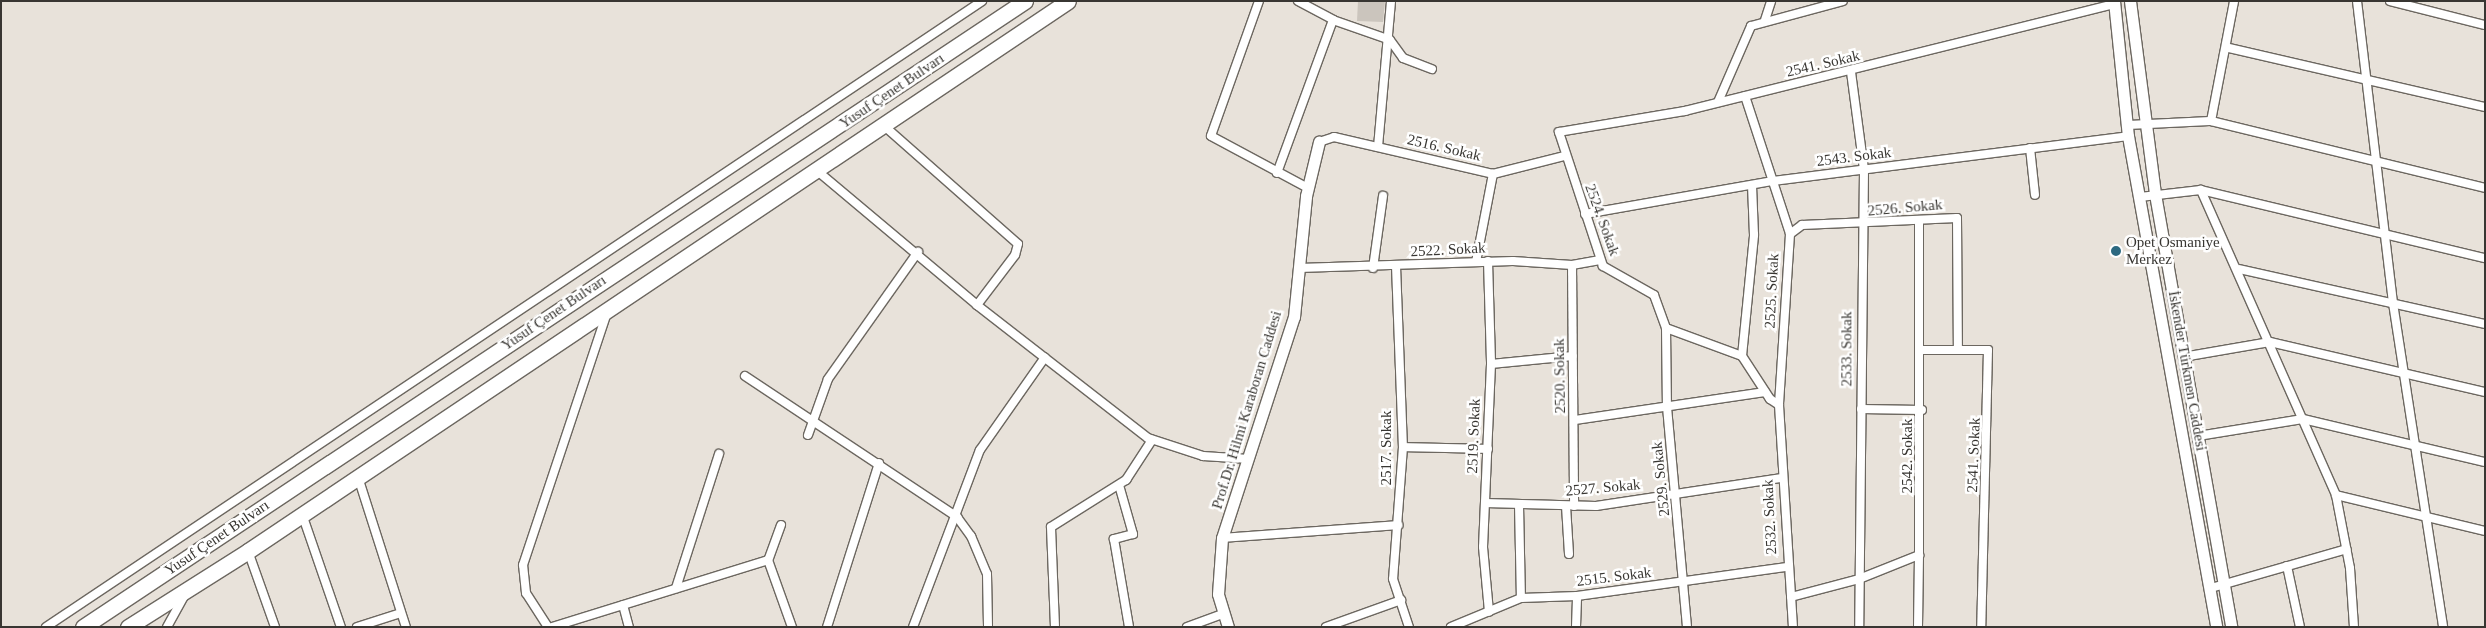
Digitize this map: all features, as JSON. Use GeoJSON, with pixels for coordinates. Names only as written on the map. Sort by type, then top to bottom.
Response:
{"type":"FeatureCollection","features":[{"type":"Feature","properties":{"kind":"highway","name":"Yusuf Çenet Bulvarı"},"geometry":{"type":"LineString","coordinates":[[83,627],[1025,1]]}},
{"type":"Feature","properties":{"kind":"highway","name":"Yusuf Çenet Bulvarı"},"geometry":{"type":"LineString","coordinates":[[128,627],[191,585],[248,551],[609,306],[1068,1]]}},
{"type":"Feature","properties":{"kind":"main road","name":"İskender Türkmen Caddesi"},"geometry":{"type":"LineString","coordinates":[[2130,1],[2155,194],[2226,581],[2231,627]]}},
{"type":"Feature","properties":{"kind":"main road","name":"İskender Türkmen Caddesi"},"geometry":{"type":"LineString","coordinates":[[2114,2],[2127,131],[2211,588],[2216,627]]}},
{"type":"Feature","properties":{"kind":"main road","name":"Prof.Dr. Hilmi Karaboran Caddesi"},"geometry":{"type":"LineString","coordinates":[[1228,627],[1222,614],[1218,594],[1222,538],[1294,317],[1308,188],[1319,142]]}},
{"type":"Feature","properties":{"kind":"street"},"geometry":{"type":"LineString","coordinates":[[46,627],[982,1]]}},
{"type":"Feature","properties":{"kind":"street"},"geometry":{"type":"LineString","coordinates":[[1259,1],[1211,136],[1308,188]]}},
{"type":"Feature","properties":{"kind":"street"},"geometry":{"type":"LineString","coordinates":[[1298,1],[1333,20],[1390,40],[1403,58],[1432,69]]}},
{"type":"Feature","properties":{"kind":"street"},"geometry":{"type":"LineString","coordinates":[[1378,147],[1390,40],[1391,1]]}},
{"type":"Feature","properties":{"kind":"street"},"geometry":{"type":"LineString","coordinates":[[1765,20],[1771,1]]}},
{"type":"Feature","properties":{"kind":"street"},"geometry":{"type":"LineString","coordinates":[[2211,120],[2229,48],[2234,1]]}},
{"type":"Feature","properties":{"kind":"street"},"geometry":{"type":"LineString","coordinates":[[2357,1],[2393,303],[2443,627]]}},
{"type":"Feature","properties":{"kind":"street"},"geometry":{"type":"LineString","coordinates":[[2390,1],[2485,25]]}},
{"type":"Feature","properties":{"kind":"street"},"geometry":{"type":"LineString","coordinates":[[1718,102],[1744,37],[1751,26],[1765,20],[1840,2]]}},
{"type":"Feature","properties":{"kind":"street","name":"2541. Sokak"},"geometry":{"type":"LineString","coordinates":[[1564,156],[1559,132],[1718,102],[1851,72],[2114,2]]}},
{"type":"Feature","properties":{"kind":"street"},"geometry":{"type":"LineString","coordinates":[[1277,173],[1333,20]]}},
{"type":"Feature","properties":{"kind":"street"},"geometry":{"type":"LineString","coordinates":[[2229,48],[2365,76],[2485,108]]}},
{"type":"Feature","properties":{"kind":"street","name":"2533. Sokak"},"geometry":{"type":"LineString","coordinates":[[1851,72],[1864,170],[1859,627]]}},
{"type":"Feature","properties":{"kind":"street","name":"2525. Sokak"},"geometry":{"type":"LineString","coordinates":[[1745,96],[1790,234],[1779,405]]}},
{"type":"Feature","properties":{"kind":"street","name":"2543. Sokak"},"geometry":{"type":"LineString","coordinates":[[1585,214],[1752,186],[1773,180],[2030,148],[2127,131],[2145,122],[2211,120],[2485,188]]}},
{"type":"Feature","properties":{"kind":"street"},"geometry":{"type":"LineString","coordinates":[[882,124],[1018,244],[1015,255],[977,305]]}},
{"type":"Feature","properties":{"kind":"street","name":"2516. Sokak"},"geometry":{"type":"LineString","coordinates":[[1319,142],[1327,136],[1493,174],[1564,156]]}},
{"type":"Feature","properties":{"kind":"street"},"geometry":{"type":"LineString","coordinates":[[2030,148],[2035,195]]}},
{"type":"Feature","properties":{"kind":"street","name":"2524. Sokak"},"geometry":{"type":"LineString","coordinates":[[1564,156],[1599,260],[1606,269],[1654,295],[1666,328]]}},
{"type":"Feature","properties":{"kind":"street"},"geometry":{"type":"LineString","coordinates":[[815,169],[918,252],[977,305],[1152,440],[1203,456],[1249,459]]}},
{"type":"Feature","properties":{"kind":"street"},"geometry":{"type":"LineString","coordinates":[[1476,262],[1493,174]]}},
{"type":"Feature","properties":{"kind":"street"},"geometry":{"type":"LineString","coordinates":[[1742,356],[1754,235],[1752,186]]}},
{"type":"Feature","properties":{"kind":"street"},"geometry":{"type":"LineString","coordinates":[[2201,190],[2239,269],[2336,495],[2347,549],[2354,627]]}},
{"type":"Feature","properties":{"kind":"street"},"geometry":{"type":"LineString","coordinates":[[2140,196],[2201,190],[2384,232],[2485,258]]}},
{"type":"Feature","properties":{"kind":"street"},"geometry":{"type":"LineString","coordinates":[[1373,268],[1383,196]]}},
{"type":"Feature","properties":{"kind":"street","name":"2526. Sokak"},"geometry":{"type":"LineString","coordinates":[[1790,234],[1802,225],[1862,225],[1957,218],[1958,348]]}},
{"type":"Feature","properties":{"kind":"street","name":"2542. Sokak"},"geometry":{"type":"LineString","coordinates":[[1918,627],[1922,410],[1919,221]]}},
{"type":"Feature","properties":{"kind":"street"},"geometry":{"type":"LineString","coordinates":[[808,435],[828,379],[918,252]]}},
{"type":"Feature","properties":{"kind":"street","name":"2522. Sokak"},"geometry":{"type":"LineString","coordinates":[[1299,268],[1373,268],[1476,262],[1572,265],[1599,260]]}},
{"type":"Feature","properties":{"kind":"street","name":"2519. Sokak"},"geometry":{"type":"LineString","coordinates":[[1488,262],[1491,364],[1484,578],[1489,612]]}},
{"type":"Feature","properties":{"kind":"street","name":"2520. Sokak"},"geometry":{"type":"LineString","coordinates":[[1572,265],[1575,420],[1572,487],[1574,506]]}},
{"type":"Feature","properties":{"kind":"street","name":"2517. Sokak"},"geometry":{"type":"LineString","coordinates":[[1396,266],[1404,448],[1393,579],[1410,627]]}},
{"type":"Feature","properties":{"kind":"street"},"geometry":{"type":"LineString","coordinates":[[2239,269],[2485,324]]}},
{"type":"Feature","properties":{"kind":"street"},"geometry":{"type":"LineString","coordinates":[[548,627],[526,593],[522,565],[609,306]]}},
{"type":"Feature","properties":{"kind":"street"},"geometry":{"type":"LineString","coordinates":[[1666,328],[1742,356],[1765,392],[1779,405]]}},
{"type":"Feature","properties":{"kind":"street","name":"2529. Sokak"},"geometry":{"type":"LineString","coordinates":[[1666,328],[1667,407],[1678,496],[1687,627]]}},
{"type":"Feature","properties":{"kind":"street"},"geometry":{"type":"LineString","coordinates":[[2184,357],[2270,342],[2485,392]]}},
{"type":"Feature","properties":{"kind":"street","name":"2541. Sokak"},"geometry":{"type":"LineString","coordinates":[[1921,350],[1958,348],[1988,350],[1981,627]]}},
{"type":"Feature","properties":{"kind":"street"},"geometry":{"type":"LineString","coordinates":[[1491,364],[1573,356]]}},
{"type":"Feature","properties":{"kind":"street"},"geometry":{"type":"LineString","coordinates":[[913,627],[992,426],[1045,357]]}},
{"type":"Feature","properties":{"kind":"street"},"geometry":{"type":"LineString","coordinates":[[745,376],[802,418],[814,419],[957,517],[971,536],[987,574],[988,627]]}},
{"type":"Feature","properties":{"kind":"street"},"geometry":{"type":"LineString","coordinates":[[1575,420],[1765,392]]}},
{"type":"Feature","properties":{"kind":"street","name":"2532. Sokak"},"geometry":{"type":"LineString","coordinates":[[1779,405],[1787,567],[1794,627]]}},
{"type":"Feature","properties":{"kind":"street"},"geometry":{"type":"LineString","coordinates":[[1860,409],[1922,410]]}},
{"type":"Feature","properties":{"kind":"street"},"geometry":{"type":"LineString","coordinates":[[2198,436],[2303,419],[2485,462]]}},
{"type":"Feature","properties":{"kind":"street"},"geometry":{"type":"LineString","coordinates":[[1055,627],[1051,527],[1119,485],[1138,466],[1152,440]]}},
{"type":"Feature","properties":{"kind":"street"},"geometry":{"type":"LineString","coordinates":[[1404,448],[1488,449]]}},
{"type":"Feature","properties":{"kind":"street"},"geometry":{"type":"LineString","coordinates":[[676,588],[719,454]]}},
{"type":"Feature","properties":{"kind":"street"},"geometry":{"type":"LineString","coordinates":[[827,627],[879,463]]}},
{"type":"Feature","properties":{"kind":"street"},"geometry":{"type":"LineString","coordinates":[[358,477],[406,627]]}},
{"type":"Feature","properties":{"kind":"street","name":"2527. Sokak"},"geometry":{"type":"LineString","coordinates":[[1485,503],[1574,506],[1678,496],[1782,478]]}},
{"type":"Feature","properties":{"kind":"street"},"geometry":{"type":"LineString","coordinates":[[1119,485],[1133,534],[1114,539],[1128,627]]}},
{"type":"Feature","properties":{"kind":"street"},"geometry":{"type":"LineString","coordinates":[[2336,495],[2485,531]]}},
{"type":"Feature","properties":{"kind":"street"},"geometry":{"type":"LineString","coordinates":[[1519,505],[1521,598]]}},
{"type":"Feature","properties":{"kind":"street"},"geometry":{"type":"LineString","coordinates":[[1566,506],[1569,554]]}},
{"type":"Feature","properties":{"kind":"street"},"geometry":{"type":"LineString","coordinates":[[302,514],[341,627]]}},
{"type":"Feature","properties":{"kind":"street"},"geometry":{"type":"LineString","coordinates":[[781,524],[768,560],[792,627]]}},
{"type":"Feature","properties":{"kind":"street"},"geometry":{"type":"LineString","coordinates":[[1222,538],[1399,525]]}},
{"type":"Feature","properties":{"kind":"street"},"geometry":{"type":"LineString","coordinates":[[2211,588],[2226,581],[2347,549]]}},
{"type":"Feature","properties":{"kind":"street"},"geometry":{"type":"LineString","coordinates":[[248,551],[276,627]]}},
{"type":"Feature","properties":{"kind":"street"},"geometry":{"type":"LineString","coordinates":[[1790,597],[1859,579],[1919,555]]}},
{"type":"Feature","properties":{"kind":"street"},"geometry":{"type":"LineString","coordinates":[[552,627],[768,560]]}},
{"type":"Feature","properties":{"kind":"street"},"geometry":{"type":"LineString","coordinates":[[2287,566],[2300,627]]}},
{"type":"Feature","properties":{"kind":"street","name":"2515. Sokak"},"geometry":{"type":"LineString","coordinates":[[1451,627],[1521,598],[1577,596],[1683,583],[1787,567]]}},
{"type":"Feature","properties":{"kind":"street"},"geometry":{"type":"LineString","coordinates":[[167,627],[191,585]]}},
{"type":"Feature","properties":{"kind":"street"},"geometry":{"type":"LineString","coordinates":[[1576,627],[1577,596]]}},
{"type":"Feature","properties":{"kind":"street"},"geometry":{"type":"LineString","coordinates":[[1326,627],[1401,600]]}},
{"type":"Feature","properties":{"kind":"street"},"geometry":{"type":"LineString","coordinates":[[623,605],[629,627]]}},
{"type":"Feature","properties":{"kind":"street"},"geometry":{"type":"LineString","coordinates":[[357,627],[401,613]]}},
{"type":"Feature","properties":{"kind":"street"},"geometry":{"type":"LineString","coordinates":[[1186,627],[1222,614]]}},
{"type":"Feature","properties":{"kind":"building"},"geometry":{"type":"Polygon","coordinates":[[[1358,1],[1385,1],[1383,22],[1357,21],[1358,1]]]}},
{"type":"Feature","properties":{"kind":"place","name":"Opet Osmaniye Merkez"},"geometry":{"type":"Point","coordinates":[2116,251]}}]}
